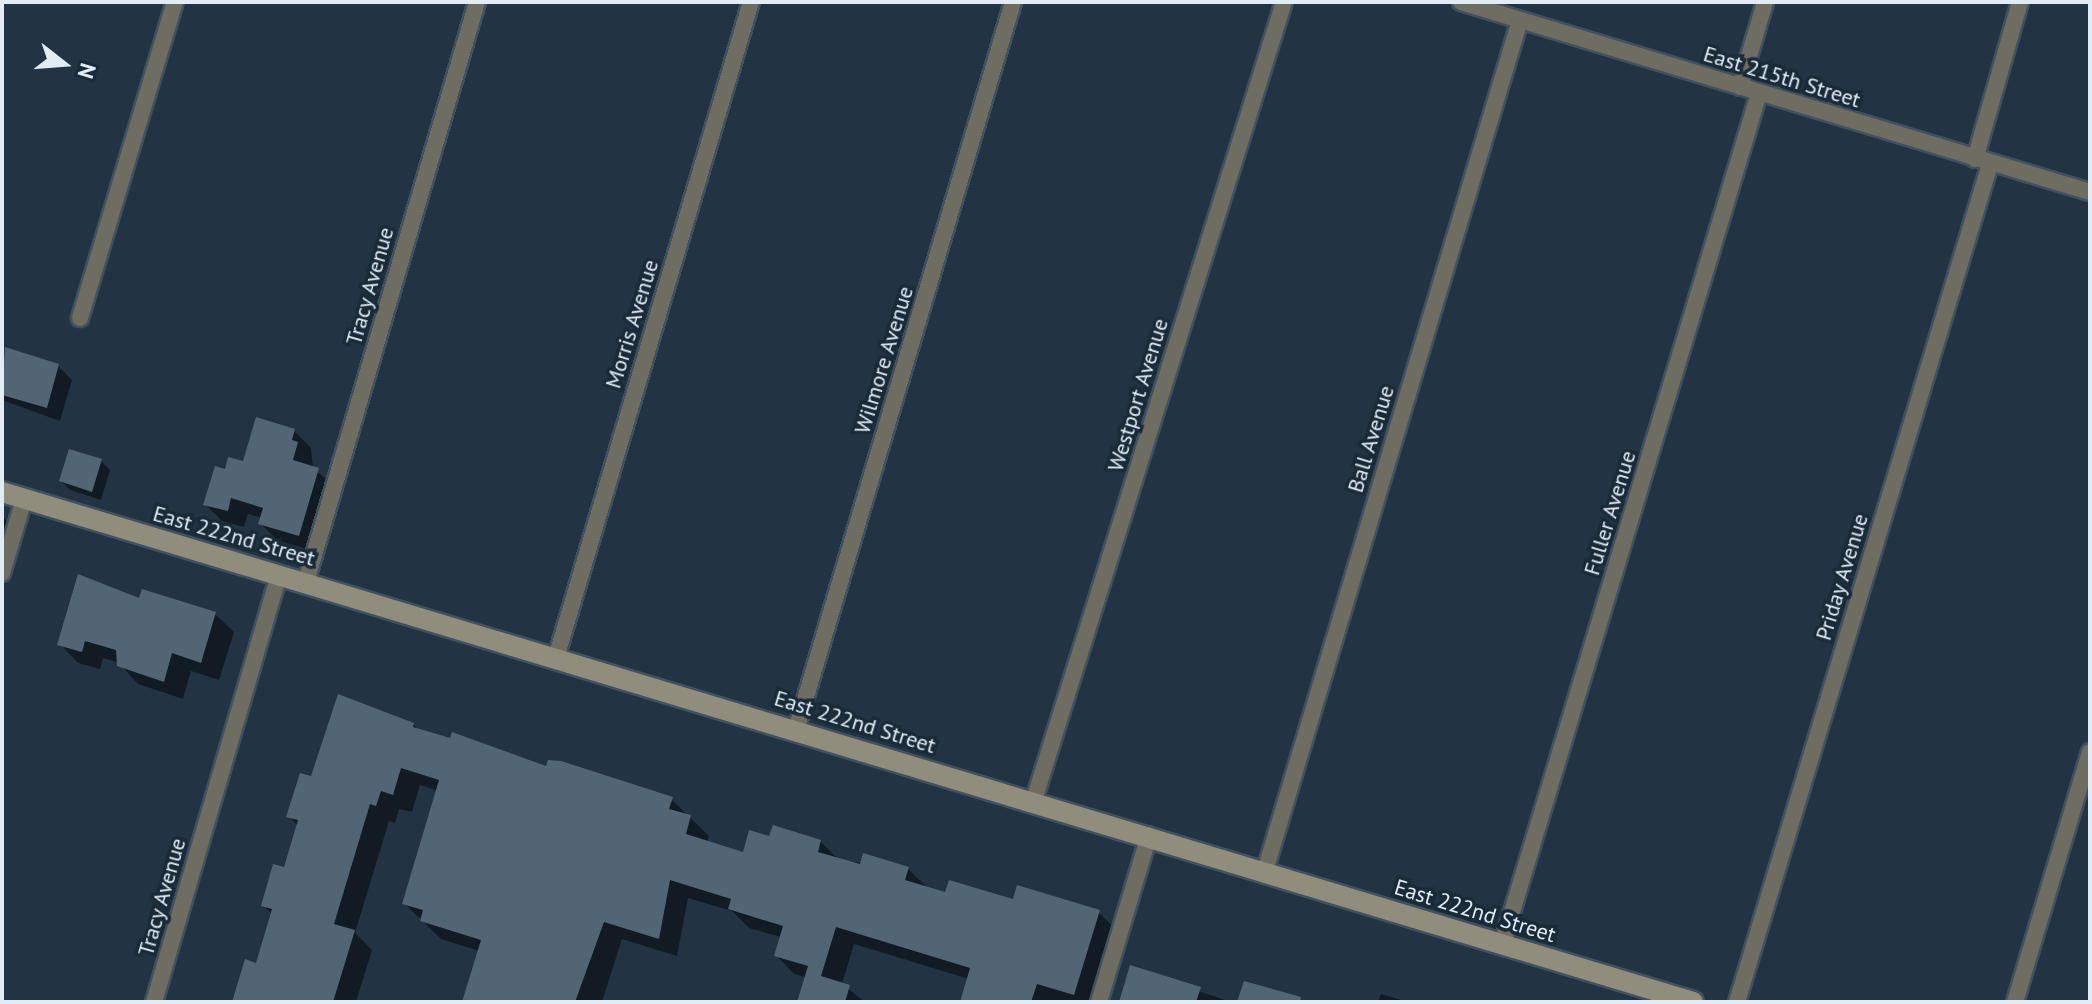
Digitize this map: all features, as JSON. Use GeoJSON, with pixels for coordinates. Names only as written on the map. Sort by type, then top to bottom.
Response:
{"type":"FeatureCollection","features":[{"type":"Feature","properties":{"kind":"street"},"geometry":{"type":"LineString","coordinates":[[80,318],[175,2]]}},
{"type":"Feature","properties":{"kind":"street","name":"Tracy Avenue"},"geometry":{"type":"LineString","coordinates":[[306,582],[477,2]]}},
{"type":"Feature","properties":{"kind":"street","name":"Morris Avenue"},"geometry":{"type":"LineString","coordinates":[[556,658],[751,2]]}},
{"type":"Feature","properties":{"kind":"street","name":"Wilmore Avenue"},"geometry":{"type":"LineString","coordinates":[[796,730],[1013,2]]}},
{"type":"Feature","properties":{"kind":"street","name":"Westport Avenue"},"geometry":{"type":"LineString","coordinates":[[1034,800],[1284,2]]}},
{"type":"Feature","properties":{"kind":"street","name":"East 215th Street"},"geometry":{"type":"LineString","coordinates":[[1461,2],[1514,13],[1759,93],[2090,192]]}},
{"type":"Feature","properties":{"kind":"street"},"geometry":{"type":"LineString","coordinates":[[1740,87],[1765,2]]}},
{"type":"Feature","properties":{"kind":"street","name":"Priday Avenue"},"geometry":{"type":"LineString","coordinates":[[1737,1002],[1982,161],[2020,2]]}},
{"type":"Feature","properties":{"kind":"street","name":"Ball Avenue"},"geometry":{"type":"LineString","coordinates":[[1265,871],[1514,13]]}},
{"type":"Feature","properties":{"kind":"street","name":"Fuller Avenue"},"geometry":{"type":"LineString","coordinates":[[1502,945],[1759,93]]}},
{"type":"Feature","properties":{"kind":"street","name":"East 222nd Street"},"geometry":{"type":"LineString","coordinates":[[2,492],[1034,800],[1693,1002]]}},
{"type":"Feature","properties":{"kind":"street"},"geometry":{"type":"LineString","coordinates":[[2,573],[24,499]]}},
{"type":"Feature","properties":{"kind":"street","name":"Tracy Avenue"},"geometry":{"type":"LineString","coordinates":[[154,1002],[279,574]]}},
{"type":"Feature","properties":{"kind":"street"},"geometry":{"type":"LineString","coordinates":[[2015,1002],[2090,752]]}},
{"type":"Feature","properties":{"kind":"street"},"geometry":{"type":"LineString","coordinates":[[1099,1002],[1149,835]]}},
{"type":"Feature","properties":{"kind":"building"},"geometry":{"type":"Polygon","coordinates":[[[5,347],[59,364],[47,408],[2,395],[5,347]]]}},
{"type":"Feature","properties":{"kind":"building"},"geometry":{"type":"Polygon","coordinates":[[[256,417],[295,429],[292,440],[298,442],[293,460],[319,468],[299,536],[258,524],[263,508],[231,498],[228,511],[203,505],[215,466],[225,469],[228,457],[243,461],[256,417]]]}},
{"type":"Feature","properties":{"kind":"building"},"geometry":{"type":"Polygon","coordinates":[[[69,449],[102,459],[92,492],[59,481],[69,449]]]}},
{"type":"Feature","properties":{"kind":"building"},"geometry":{"type":"Polygon","coordinates":[[[78,574],[139,598],[142,589],[216,612],[201,663],[172,653],[164,682],[117,666],[116,650],[85,641],[82,652],[57,645],[78,574]]]}},
{"type":"Feature","properties":{"kind":"building"},"geometry":{"type":"Polygon","coordinates":[[[338,694],[414,723],[413,727],[450,738],[452,732],[546,766],[548,760],[561,761],[673,797],[669,809],[691,815],[686,834],[743,852],[749,830],[769,836],[773,825],[821,840],[818,852],[860,864],[863,853],[909,867],[905,880],[945,892],[949,880],[1013,899],[1017,885],[1100,910],[1074,995],[1037,984],[1031,1002],[960,1002],[970,968],[836,927],[821,976],[850,985],[845,1002],[797,1002],[808,966],[774,956],[783,926],[728,909],[731,899],[670,880],[659,939],[604,922],[575,1002],[462,1002],[481,940],[420,921],[423,910],[402,904],[439,780],[401,768],[393,795],[381,791],[376,806],[370,804],[334,924],[355,930],[333,1002],[232,1002],[245,959],[256,963],[272,909],[261,906],[273,864],[284,867],[298,820],[286,817],[300,773],[311,776],[338,694]]]}},
{"type":"Feature","properties":{"kind":"building"},"geometry":{"type":"Polygon","coordinates":[[[1130,965],[1201,987],[1196,1002],[1119,1002],[1130,965]]]}},
{"type":"Feature","properties":{"kind":"building"},"geometry":{"type":"Polygon","coordinates":[[[1244,981],[1301,997],[1300,1002],[1237,1002],[1244,981]]]}}]}
